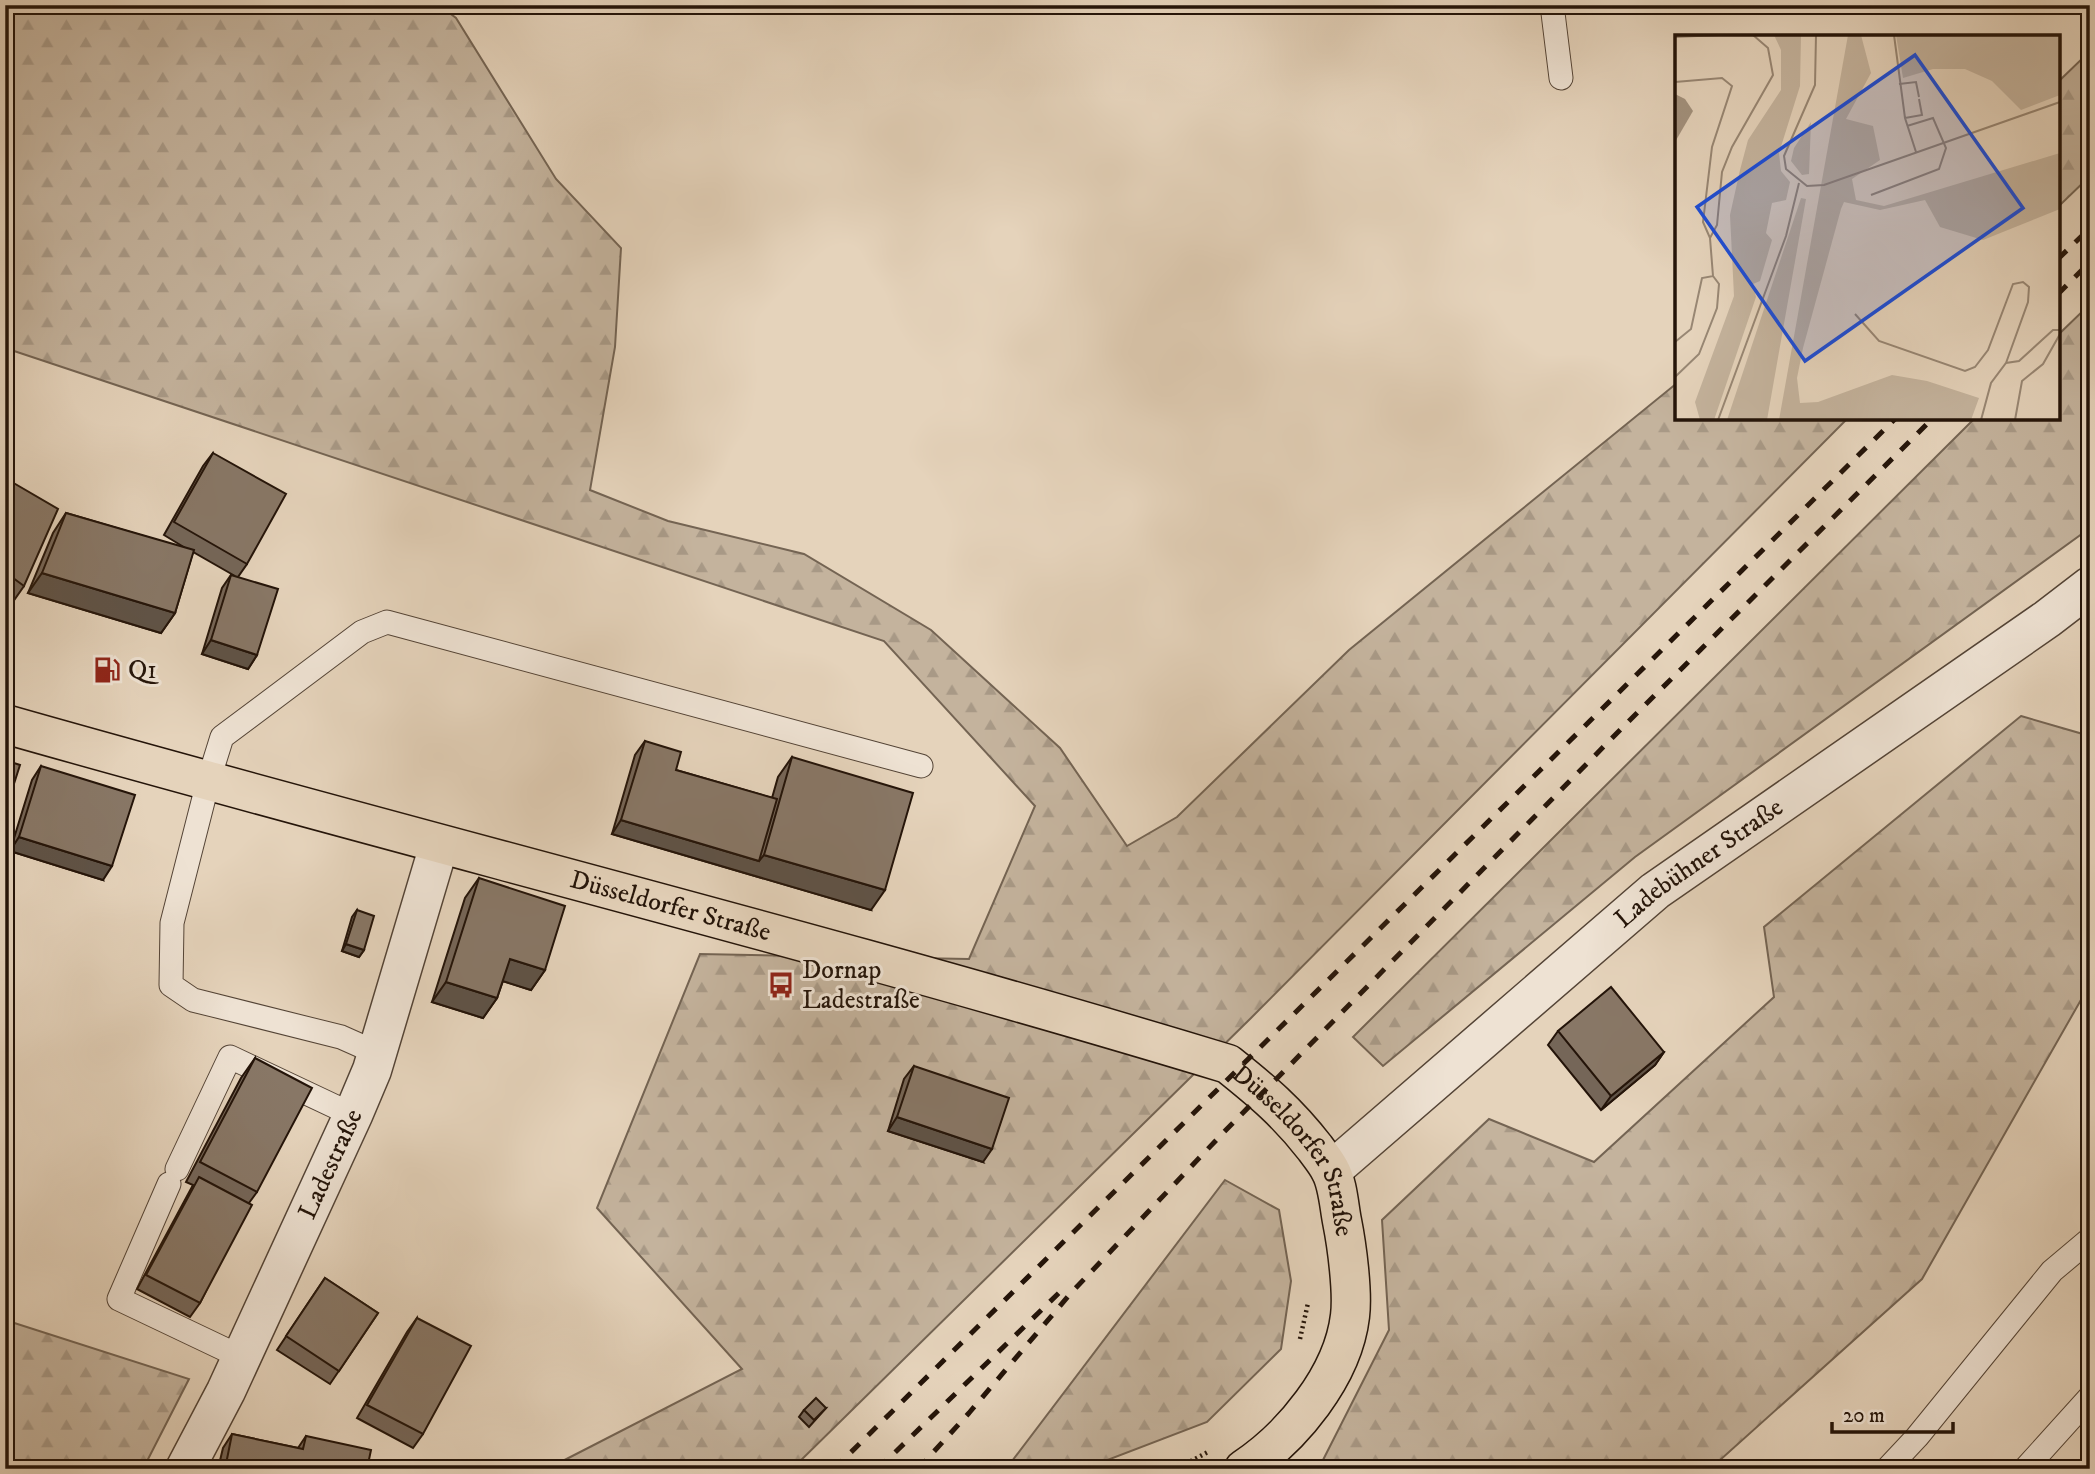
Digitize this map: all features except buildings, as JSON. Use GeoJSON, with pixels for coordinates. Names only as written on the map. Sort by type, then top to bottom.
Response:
{"type":"FeatureCollection","features":[{"type":"Feature","properties":{"kind":"main road","name":"Düsseldorfer Straße"},"geometry":{"type":"LineString","coordinates":[[5,724],[439,845],[709,916],[1228,1064],[1293,1119],[1331,1171],[1346,1242],[1350,1316],[1340,1352],[1306,1413],[1279,1443],[1227,1459]]}},
{"type":"Feature","properties":{"kind":"street","name":"Ladebühner Straße"},"geometry":{"type":"LineString","coordinates":[[1331,1171],[1655,891],[2047,620],[2090,586]]}},
{"type":"Feature","properties":{"kind":"street","name":"Ladestraße"},"geometry":{"type":"LineString","coordinates":[[185,1469],[226,1391],[353,1115],[377,1053],[439,845]]}},
{"type":"Feature","properties":{"kind":"lane"},"geometry":{"type":"LineString","coordinates":[[1552,5],[1561,78]]}},
{"type":"Feature","properties":{"kind":"lane"},"geometry":{"type":"LineString","coordinates":[[377,1053],[341,1037],[193,1000],[171,985],[172,923],[222,737],[362,632],[387,622],[921,766]]}},
{"type":"Feature","properties":{"kind":"lane"},"geometry":{"type":"LineString","coordinates":[[241,1357],[119,1299],[173,1177],[230,1057],[353,1115]]}},
{"type":"Feature","properties":{"kind":"lane"},"geometry":{"type":"LineString","coordinates":[[1887,1469],[1917,1437],[2052,1271],[2090,1239]]}},
{"type":"Feature","properties":{"kind":"lane"},"geometry":{"type":"LineString","coordinates":[[2025,1469],[2090,1397]]}},
{"type":"Feature","properties":{"kind":"path"},"geometry":{"type":"LineString","coordinates":[[1295,1350],[1309,1299]]}},
{"type":"Feature","properties":{"kind":"path"},"geometry":{"type":"LineString","coordinates":[[1176,1469],[1227,1459]]}},
{"type":"Feature","properties":{"kind":"green space"},"geometry":{"type":"Polygon","coordinates":[[[5,5],[439,5],[456,18],[556,179],[621,248],[615,347],[590,490],[668,521],[804,554],[931,630],[1060,748],[1127,846],[1177,817],[1349,650],[1675,385],[1675,420],[1846,420],[1251,1018],[792,1469],[547,1469],[742,1369],[597,1208],[700,954],[969,959],[1035,806],[884,641],[5,348],[5,5]]]}},
{"type":"Feature","properties":{"kind":"green space"},"geometry":{"type":"Polygon","coordinates":[[[2090,51],[2090,176],[2060,205],[2060,80],[2090,51]]]}},
{"type":"Feature","properties":{"kind":"green space"},"geometry":{"type":"Polygon","coordinates":[[[2090,304],[2090,528],[1635,857],[1383,1066],[1353,1037],[1973,420],[2060,420],[2060,333],[2090,304]]]}},
{"type":"Feature","properties":{"kind":"green space"},"geometry":{"type":"Polygon","coordinates":[[[2021,716],[2083,734],[2090,727],[2090,984],[1922,1279],[1710,1469],[1309,1469],[1323,1460],[1389,1330],[1382,1220],[1489,1119],[1594,1162],[1774,997],[1764,927],[2021,716]]]}},
{"type":"Feature","properties":{"kind":"green space"},"geometry":{"type":"Polygon","coordinates":[[[1225,1180],[1279,1210],[1291,1281],[1281,1349],[1207,1422],[1084,1469],[1006,1469],[1225,1180]]]}},
{"type":"Feature","properties":{"kind":"green space"},"geometry":{"type":"Polygon","coordinates":[[[5,1320],[189,1379],[143,1469],[5,1469],[5,1320]]]}},
{"type":"Feature","properties":{"kind":"railway"},"geometry":{"type":"LineString","coordinates":[[2060,257],[2090,228]]}},
{"type":"Feature","properties":{"kind":"railway"},"geometry":{"type":"LineString","coordinates":[[2060,292],[2090,262]]}},
{"type":"Feature","properties":{"kind":"railway"},"geometry":{"type":"LineString","coordinates":[[834,1469],[1894,420]]}},
{"type":"Feature","properties":{"kind":"railway"},"geometry":{"type":"LineString","coordinates":[[918,1469],[1071,1293],[1223,1133],[1622,728],[1931,420]]}},
{"type":"Feature","properties":{"kind":"railway"},"geometry":{"type":"LineString","coordinates":[[878,1469],[1064,1288]]}},
{"type":"Feature","properties":{"kind":"place","name":"Q1"},"geometry":{"type":"Point","coordinates":[107,670]}},
{"type":"Feature","properties":{"kind":"place","name":"Dornap Ladestraße"},"geometry":{"type":"Point","coordinates":[781,985]}}]}
